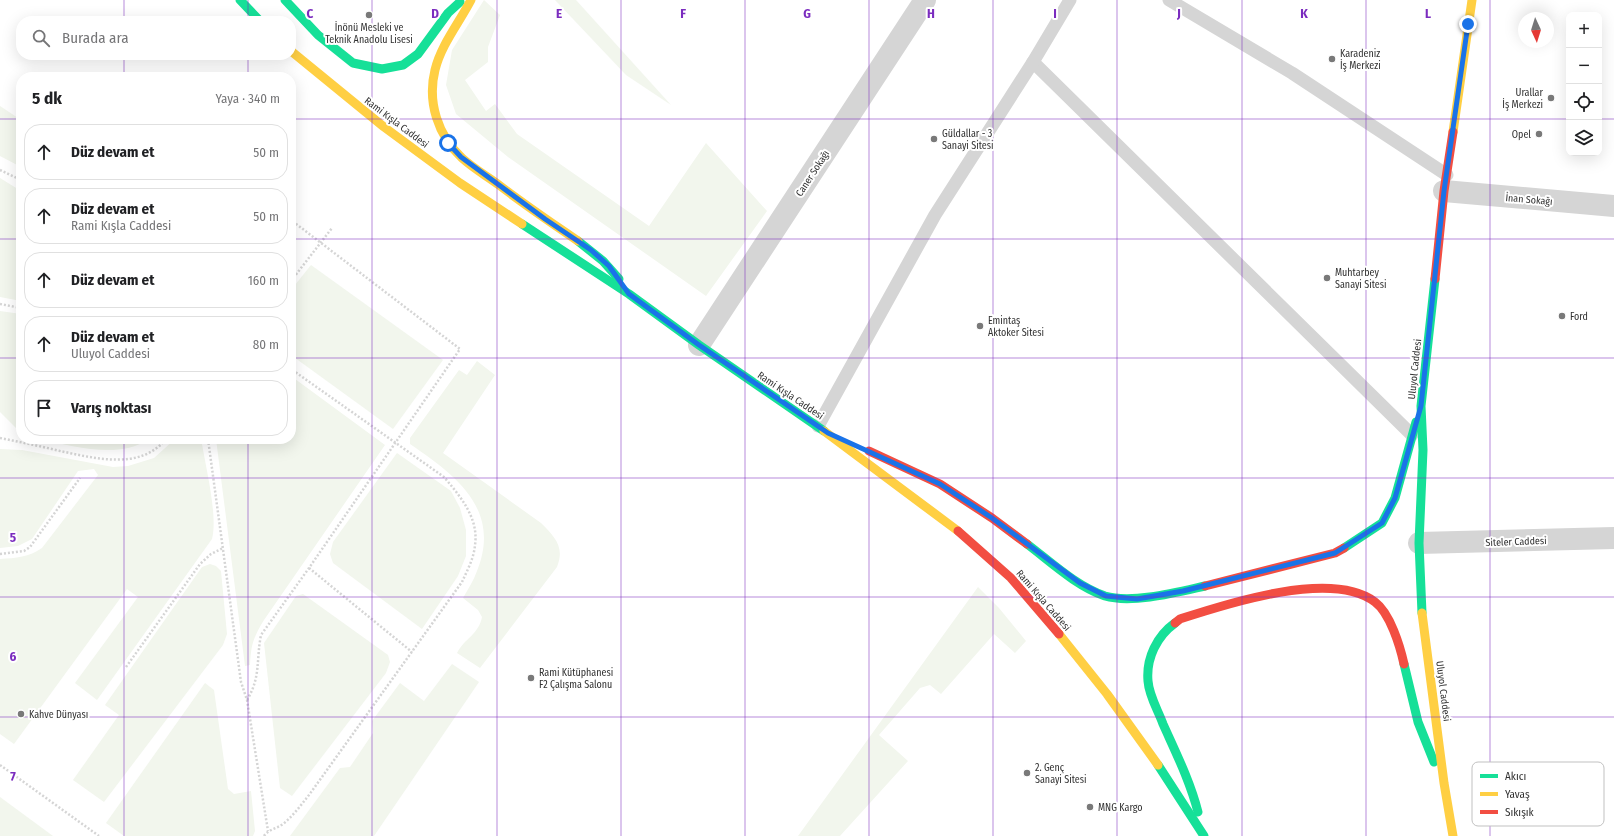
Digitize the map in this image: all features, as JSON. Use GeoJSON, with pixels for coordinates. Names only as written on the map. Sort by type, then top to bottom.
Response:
{"type":"FeatureCollection","features":[{"type":"Feature","properties":{"kind":"main road"},"geometry":{"type":"LineString","coordinates":[[240,0],[255,16]]}},
{"type":"Feature","properties":{"kind":"main road"},"geometry":{"type":"LineString","coordinates":[[285,0],[318,35],[353,63],[382,69],[403,65],[418,54],[448,13],[462,0]]}},
{"type":"Feature","properties":{"kind":"main road"},"geometry":{"type":"LineString","coordinates":[[471,0],[444,49],[436,69],[432,100],[437,124],[448,143],[461,157],[545,219],[591,250],[609,266],[629,294]]}},
{"type":"Feature","properties":{"kind":"main road","name":"Uluyol Caddesi"},"geometry":{"type":"LineString","coordinates":[[1453,836],[1444,783],[1421,606],[1419,543],[1423,450],[1421,406],[1446,183],[1472,0]]}},
{"type":"Feature","properties":{"kind":"main road","name":"Rami Kışla Caddesi"},"geometry":{"type":"LineString","coordinates":[[296,55],[384,127],[460,183],[578,262],[629,294],[699,345],[823,429],[968,539],[1011,578],[1052,625],[1107,694],[1150,752],[1204,836]]}},
{"type":"Feature","properties":{"kind":"main road"},"geometry":{"type":"LineString","coordinates":[[823,429],[940,484],[992,518],[1080,583],[1106,596],[1137,599],[1183,591],[1335,553],[1382,523],[1395,498],[1421,406]]}},
{"type":"Feature","properties":{"kind":"main road"},"geometry":{"type":"LineString","coordinates":[[1204,836],[1196,804],[1180,761],[1156,706],[1148,681],[1150,656],[1157,640],[1170,626],[1180,619],[1250,599],[1303,589],[1336,589],[1363,594],[1376,602],[1389,622],[1399,646],[1416,717],[1426,746],[1444,783]]}},
{"type":"Feature","properties":{"kind":"street","name":"Caner Sokağı"},"geometry":{"type":"LineString","coordinates":[[699,345],[925,0]]}},
{"type":"Feature","properties":{"kind":"street","name":"İnan Sokağı"},"geometry":{"type":"LineString","coordinates":[[1446,183],[1614,206]]}},
{"type":"Feature","properties":{"kind":"street","name":"Siteler Caddesi"},"geometry":{"type":"LineString","coordinates":[[1419,543],[1614,538]]}},
{"type":"Feature","properties":{"kind":"lane"},"geometry":{"type":"LineString","coordinates":[[823,429],[935,214],[1033,62],[1070,0]]}},
{"type":"Feature","properties":{"kind":"lane"},"geometry":{"type":"LineString","coordinates":[[1169,0],[1292,73],[1446,183]]}},
{"type":"Feature","properties":{"kind":"lane"},"geometry":{"type":"LineString","coordinates":[[1033,62],[1412,435]]}},
{"type":"Feature","properties":{"kind":"path"},"geometry":{"type":"LineString","coordinates":[[0,170],[16,178]]}},
{"type":"Feature","properties":{"kind":"path"},"geometry":{"type":"LineString","coordinates":[[248,700],[253,691],[258,674],[259,645],[261,635],[460,349],[296,224]]}},
{"type":"Feature","properties":{"kind":"path"},"geometry":{"type":"LineString","coordinates":[[296,275],[322,243],[332,228]]}},
{"type":"Feature","properties":{"kind":"path"},"geometry":{"type":"LineString","coordinates":[[0,304],[16,307]]}},
{"type":"Feature","properties":{"kind":"path"},"geometry":{"type":"LineString","coordinates":[[264,836],[268,831],[282,825],[296,812],[309,795],[462,582],[470,564],[475,544],[474,523],[463,500],[444,477],[296,373]]}},
{"type":"Feature","properties":{"kind":"path"},"geometry":{"type":"LineString","coordinates":[[0,438],[16,441]]}},
{"type":"Feature","properties":{"kind":"path"},"geometry":{"type":"LineString","coordinates":[[28,444],[102,460],[125,460],[151,452],[160,444]]}},
{"type":"Feature","properties":{"kind":"path"},"geometry":{"type":"LineString","coordinates":[[209,444],[241,682],[248,700],[268,831]]}},
{"type":"Feature","properties":{"kind":"path"},"geometry":{"type":"LineString","coordinates":[[0,554],[24,551],[30,547],[80,478]]}},
{"type":"Feature","properties":{"kind":"path"},"geometry":{"type":"LineString","coordinates":[[126,667],[200,564],[211,554],[223,548]]}},
{"type":"Feature","properties":{"kind":"path"},"geometry":{"type":"LineString","coordinates":[[309,568],[412,652]]}},
{"type":"Feature","properties":{"kind":"path"},"geometry":{"type":"LineString","coordinates":[[0,764],[99,836]]}},
{"type":"Feature","properties":{"kind":"shaded area"},"geometry":{"type":"Polygon","coordinates":[[[484,0],[500,15],[488,47],[488,62],[465,80],[486,111],[495,104],[517,134],[649,226],[706,143],[767,211],[706,296],[508,157],[456,114],[446,85],[452,50],[484,0]]]}},
{"type":"Feature","properties":{"kind":"shaded area"},"geometry":{"type":"Polygon","coordinates":[[[555,0],[576,0],[671,105],[626,75],[555,0]]]}},
{"type":"Feature","properties":{"kind":"shaded area"},"geometry":{"type":"Polygon","coordinates":[[[0,106],[16,117],[16,164],[0,156],[0,106]]]}},
{"type":"Feature","properties":{"kind":"shaded area"},"geometry":{"type":"Polygon","coordinates":[[[0,178],[16,188],[16,300],[0,297],[0,178]]]}},
{"type":"Feature","properties":{"kind":"shaded area"},"geometry":{"type":"Polygon","coordinates":[[[311,265],[443,360],[393,429],[296,359],[296,284],[311,265]]]}},
{"type":"Feature","properties":{"kind":"shaded area"},"geometry":{"type":"Polygon","coordinates":[[[0,311],[16,313],[16,428],[0,412],[0,311]]]}},
{"type":"Feature","properties":{"kind":"shaded area"},"geometry":{"type":"Polygon","coordinates":[[[477,361],[495,375],[443,453],[541,523],[551,533],[557,543],[560,554],[557,567],[480,668],[457,653],[478,628],[482,617],[478,610],[463,598],[476,574],[483,549],[483,529],[479,512],[470,496],[458,481],[410,444],[410,438],[459,370],[467,375],[477,361]]]}},
{"type":"Feature","properties":{"kind":"shaded area"},"geometry":{"type":"Polygon","coordinates":[[[296,380],[385,445],[264,620],[253,642],[250,665],[245,666],[217,444],[296,444],[296,380]]]}},
{"type":"Feature","properties":{"kind":"shaded area"},"geometry":{"type":"Polygon","coordinates":[[[62,444],[139,444],[123,449],[110,450],[81,448],[62,444]]]}},
{"type":"Feature","properties":{"kind":"shaded area"},"geometry":{"type":"Polygon","coordinates":[[[169,444],[202,444],[213,506],[214,518],[212,539],[97,700],[75,683],[138,597],[127,589],[14,744],[0,734],[0,559],[27,555],[42,548],[98,475],[94,469],[78,471],[32,539],[18,546],[0,548],[0,449],[22,450],[113,467],[128,466],[154,458],[169,444]]]}},
{"type":"Feature","properties":{"kind":"shaded area"},"geometry":{"type":"Polygon","coordinates":[[[397,453],[451,491],[460,508],[466,530],[466,556],[458,576],[422,629],[333,563],[330,554],[333,542],[397,453]]]}},
{"type":"Feature","properties":{"kind":"shaded area"},"geometry":{"type":"Polygon","coordinates":[[[210,564],[216,566],[221,571],[227,634],[223,645],[104,802],[73,780],[119,715],[105,705],[202,567],[210,564]]]}},
{"type":"Feature","properties":{"kind":"shaded area"},"geometry":{"type":"Polygon","coordinates":[[[978,587],[999,608],[1026,641],[1015,653],[994,634],[941,694],[930,685],[920,688],[879,735],[908,761],[840,836],[798,836],[978,587]]]}},
{"type":"Feature","properties":{"kind":"shaded area"},"geometry":{"type":"Polygon","coordinates":[[[303,594],[388,655],[390,662],[386,673],[292,796],[280,788],[264,643],[296,596],[303,594]]]}},
{"type":"Feature","properties":{"kind":"shaded area"},"geometry":{"type":"Polygon","coordinates":[[[452,664],[479,682],[374,836],[290,836],[340,768],[350,767],[373,733],[372,721],[400,683],[424,701],[452,664]]]}},
{"type":"Feature","properties":{"kind":"shaded area"},"geometry":{"type":"Polygon","coordinates":[[[205,683],[214,690],[228,789],[234,794],[251,791],[255,831],[253,836],[124,836],[106,823],[205,683]]]}},
{"type":"Feature","properties":{"kind":"shaded area"},"geometry":{"type":"Polygon","coordinates":[[[0,797],[53,836],[0,836],[0,797]]]}},
{"type":"Feature","properties":{"kind":"traffic: fast"},"geometry":{"type":"LineString","coordinates":[[240,0],[255,16]]}},
{"type":"Feature","properties":{"kind":"traffic: fast"},"geometry":{"type":"LineString","coordinates":[[285,0],[318,35],[353,63],[382,69],[403,65],[418,54],[448,13],[460,2]]}},
{"type":"Feature","properties":{"kind":"traffic: fast"},"geometry":{"type":"LineString","coordinates":[[522,224],[629,294],[699,345],[824,431]]}},
{"type":"Feature","properties":{"kind":"traffic: fast"},"geometry":{"type":"LineString","coordinates":[[578,241],[603,261],[619,279]]}},
{"type":"Feature","properties":{"kind":"traffic: fast"},"geometry":{"type":"LineString","coordinates":[[1422,613],[1419,543],[1423,450],[1421,406],[1435,279]]}},
{"type":"Feature","properties":{"kind":"traffic: fast"},"geometry":{"type":"LineString","coordinates":[[1344,548],[1382,523],[1395,498],[1416,422]]}},
{"type":"Feature","properties":{"kind":"traffic: fast"},"geometry":{"type":"LineString","coordinates":[[1027,544],[1074,580],[1094,592],[1105,596],[1128,599],[1141,598],[1169,594],[1205,586]]}},
{"type":"Feature","properties":{"kind":"traffic: fast"},"geometry":{"type":"LineString","coordinates":[[1175,623],[1163,634],[1154,648],[1149,664],[1148,681],[1152,698],[1187,778],[1198,812]]}},
{"type":"Feature","properties":{"kind":"traffic: fast"},"geometry":{"type":"LineString","coordinates":[[1404,664],[1418,722],[1434,762]]}},
{"type":"Feature","properties":{"kind":"traffic: fast"},"geometry":{"type":"LineString","coordinates":[[1158,765],[1204,836]]}},
{"type":"Feature","properties":{"kind":"traffic: slow"},"geometry":{"type":"LineString","coordinates":[[471,0],[441,52],[435,70],[432,94],[436,118],[447,139],[462,158],[578,241]]}},
{"type":"Feature","properties":{"kind":"traffic: slow"},"geometry":{"type":"LineString","coordinates":[[1453,132],[1472,0]]}},
{"type":"Feature","properties":{"kind":"traffic: slow"},"geometry":{"type":"LineString","coordinates":[[296,55],[384,127],[460,183],[522,224]]}},
{"type":"Feature","properties":{"kind":"traffic: slow"},"geometry":{"type":"LineString","coordinates":[[824,431],[958,531]]}},
{"type":"Feature","properties":{"kind":"traffic: slow"},"geometry":{"type":"LineString","coordinates":[[1422,613],[1444,783],[1453,836]]}},
{"type":"Feature","properties":{"kind":"traffic: slow"},"geometry":{"type":"LineString","coordinates":[[1059,634],[1107,694],[1158,765]]}},
{"type":"Feature","properties":{"kind":"traffic: jam"},"geometry":{"type":"LineString","coordinates":[[1435,279],[1444,191],[1453,132]]}},
{"type":"Feature","properties":{"kind":"traffic: jam"},"geometry":{"type":"LineString","coordinates":[[869,451],[940,484],[992,518],[1027,544]]}},
{"type":"Feature","properties":{"kind":"traffic: jam"},"geometry":{"type":"LineString","coordinates":[[958,531],[1011,578],[1059,634]]}},
{"type":"Feature","properties":{"kind":"traffic: jam"},"geometry":{"type":"LineString","coordinates":[[1205,586],[1335,553],[1344,548]]}},
{"type":"Feature","properties":{"kind":"traffic: jam"},"geometry":{"type":"LineString","coordinates":[[1175,623],[1180,619],[1224,605],[1279,592],[1307,589],[1333,589],[1356,593],[1375,602],[1385,614],[1394,630],[1404,664]]}},
{"type":"Feature","properties":{"kind":"place","name":"İnönü Mesleki ve Teknik Anadolu Lisesi"},"geometry":{"type":"Point","coordinates":[369,15]}},
{"type":"Feature","properties":{"kind":"place","name":"Karadeniz İş Merkezi"},"geometry":{"type":"Point","coordinates":[1332,59]}},
{"type":"Feature","properties":{"kind":"place","name":"Urallar İş Merkezi"},"geometry":{"type":"Point","coordinates":[1551,98]}},
{"type":"Feature","properties":{"kind":"place","name":"Opel"},"geometry":{"type":"Point","coordinates":[1539,134]}},
{"type":"Feature","properties":{"kind":"place","name":"Güldallar - 3 Sanayi Sitesi"},"geometry":{"type":"Point","coordinates":[934,139]}},
{"type":"Feature","properties":{"kind":"place","name":"Muhtarbey Sanayi Sitesi"},"geometry":{"type":"Point","coordinates":[1327,278]}},
{"type":"Feature","properties":{"kind":"place","name":"Ford"},"geometry":{"type":"Point","coordinates":[1562,316]}},
{"type":"Feature","properties":{"kind":"place","name":"Emintaş Aktoker Sitesi"},"geometry":{"type":"Point","coordinates":[980,326]}},
{"type":"Feature","properties":{"kind":"place","name":"Rami Kütüphanesi F2 Çalışma Salonu"},"geometry":{"type":"Point","coordinates":[531,678]}},
{"type":"Feature","properties":{"kind":"place","name":"Kahve Dünyası"},"geometry":{"type":"Point","coordinates":[21,714]}},
{"type":"Feature","properties":{"kind":"place","name":"2. Genç Sanayi Sitesi"},"geometry":{"type":"Point","coordinates":[1027,773]}},
{"type":"Feature","properties":{"kind":"place","name":"MNG Kargo"},"geometry":{"type":"Point","coordinates":[1090,807]}},
{"type":"Feature","properties":{"kind":"route"},"geometry":{"type":"LineString","coordinates":[[448,143],[461,157],[545,219],[591,250],[609,266],[629,294],[699,345],[828,433],[940,484],[992,518],[1080,583],[1106,596],[1137,599],[1183,591],[1335,553],[1382,523],[1395,498],[1406,454],[1421,406],[1444,191],[1468,24]]}}]}
